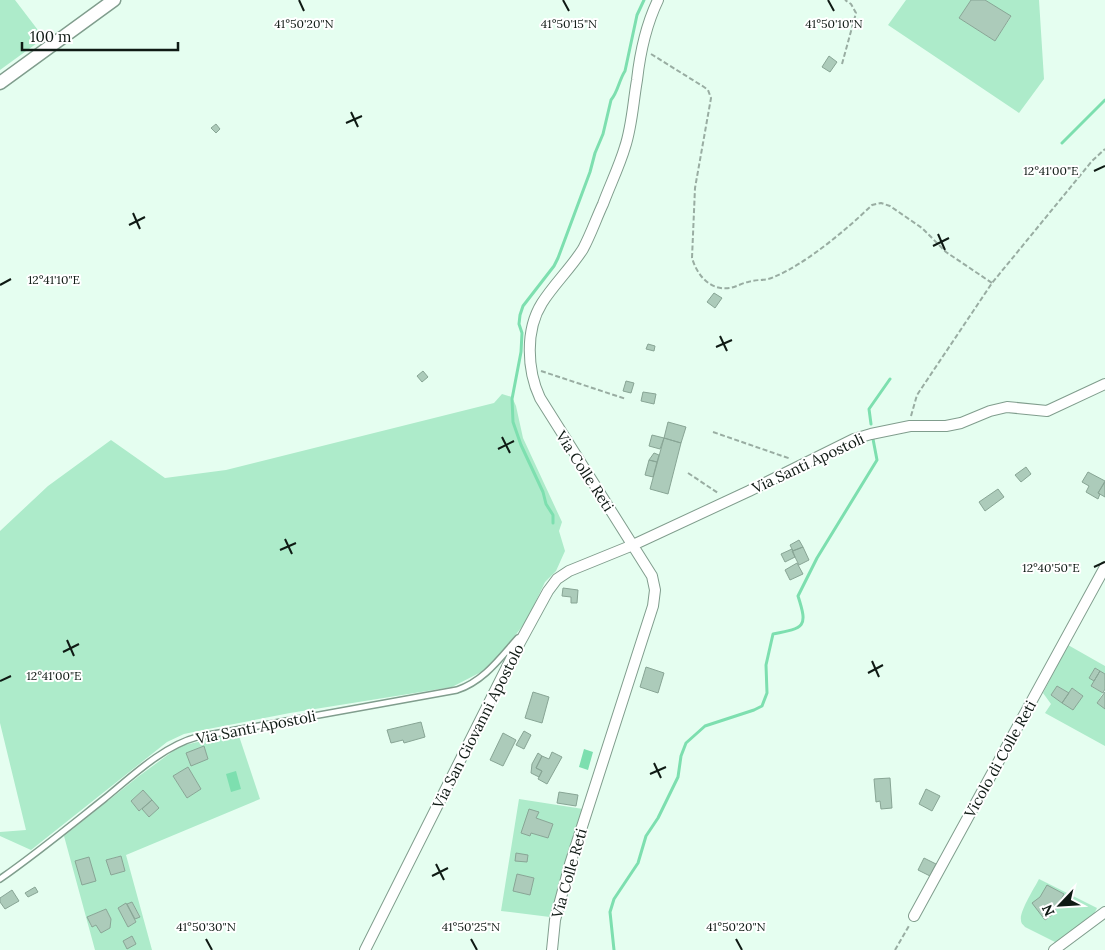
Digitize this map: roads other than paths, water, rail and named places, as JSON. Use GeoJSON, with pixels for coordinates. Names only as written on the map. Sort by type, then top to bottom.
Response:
{"type":"FeatureCollection","features":[{"type":"Feature","properties":{"kind":"street"},"geometry":{"type":"LineString","coordinates":[[0,84],[114,0]]}},
{"type":"Feature","properties":{"kind":"street","name":"Via Colle Reti"},"geometry":{"type":"LineString","coordinates":[[552,950],[555,920],[570,864],[654,601],[655,590],[653,579],[633,545],[543,405],[532,374],[530,343],[535,319],[542,302],[573,263],[585,244],[621,160],[630,131],[642,48],[658,0]]}},
{"type":"Feature","properties":{"kind":"street","name":"Via Santi Apostoli"},"geometry":{"type":"LineString","coordinates":[[633,545],[854,439],[910,426],[946,426],[961,423],[990,411],[1007,407],[1047,411],[1105,384]]}},
{"type":"Feature","properties":{"kind":"street","name":"Via San Giovanni Apostolo"},"geometry":{"type":"LineString","coordinates":[[365,950],[548,591],[561,576],[572,570],[633,545]]}},
{"type":"Feature","properties":{"kind":"street","name":"Vicolo di Colle Reti"},"geometry":{"type":"LineString","coordinates":[[914,916],[1105,567]]}},
{"type":"Feature","properties":{"kind":"street"},"geometry":{"type":"LineString","coordinates":[[1054,950],[1105,912]]}},
{"type":"Feature","properties":{"kind":"lane","name":"Via Santi Apostoli"},"geometry":{"type":"LineString","coordinates":[[0,879],[38,852],[142,768],[180,743],[196,737],[457,690],[475,682],[489,670],[530,624]]}},
{"type":"Feature","properties":{"kind":"waterway"},"geometry":{"type":"LineString","coordinates":[[553,523],[553,515],[546,504],[543,492],[521,445],[513,422],[512,399],[521,352],[522,333],[519,324],[520,315],[523,306],[558,258],[603,134],[611,100],[625,71],[637,15],[644,0]]}},
{"type":"Feature","properties":{"kind":"waterway"},"geometry":{"type":"LineString","coordinates":[[1062,143],[1105,100]]}},
{"type":"Feature","properties":{"kind":"waterway"},"geometry":{"type":"LineString","coordinates":[[871,424],[869,409],[890,379]]}},
{"type":"Feature","properties":{"kind":"waterway"},"geometry":{"type":"LineString","coordinates":[[614,950],[610,912],[614,899],[638,863],[646,836],[658,818],[678,777],[681,756],[686,743],[705,726],[762,706],[767,693],[766,665],[773,634],[798,628],[801,624],[803,614],[798,596],[817,558],[877,460],[873,439]]}}]}
